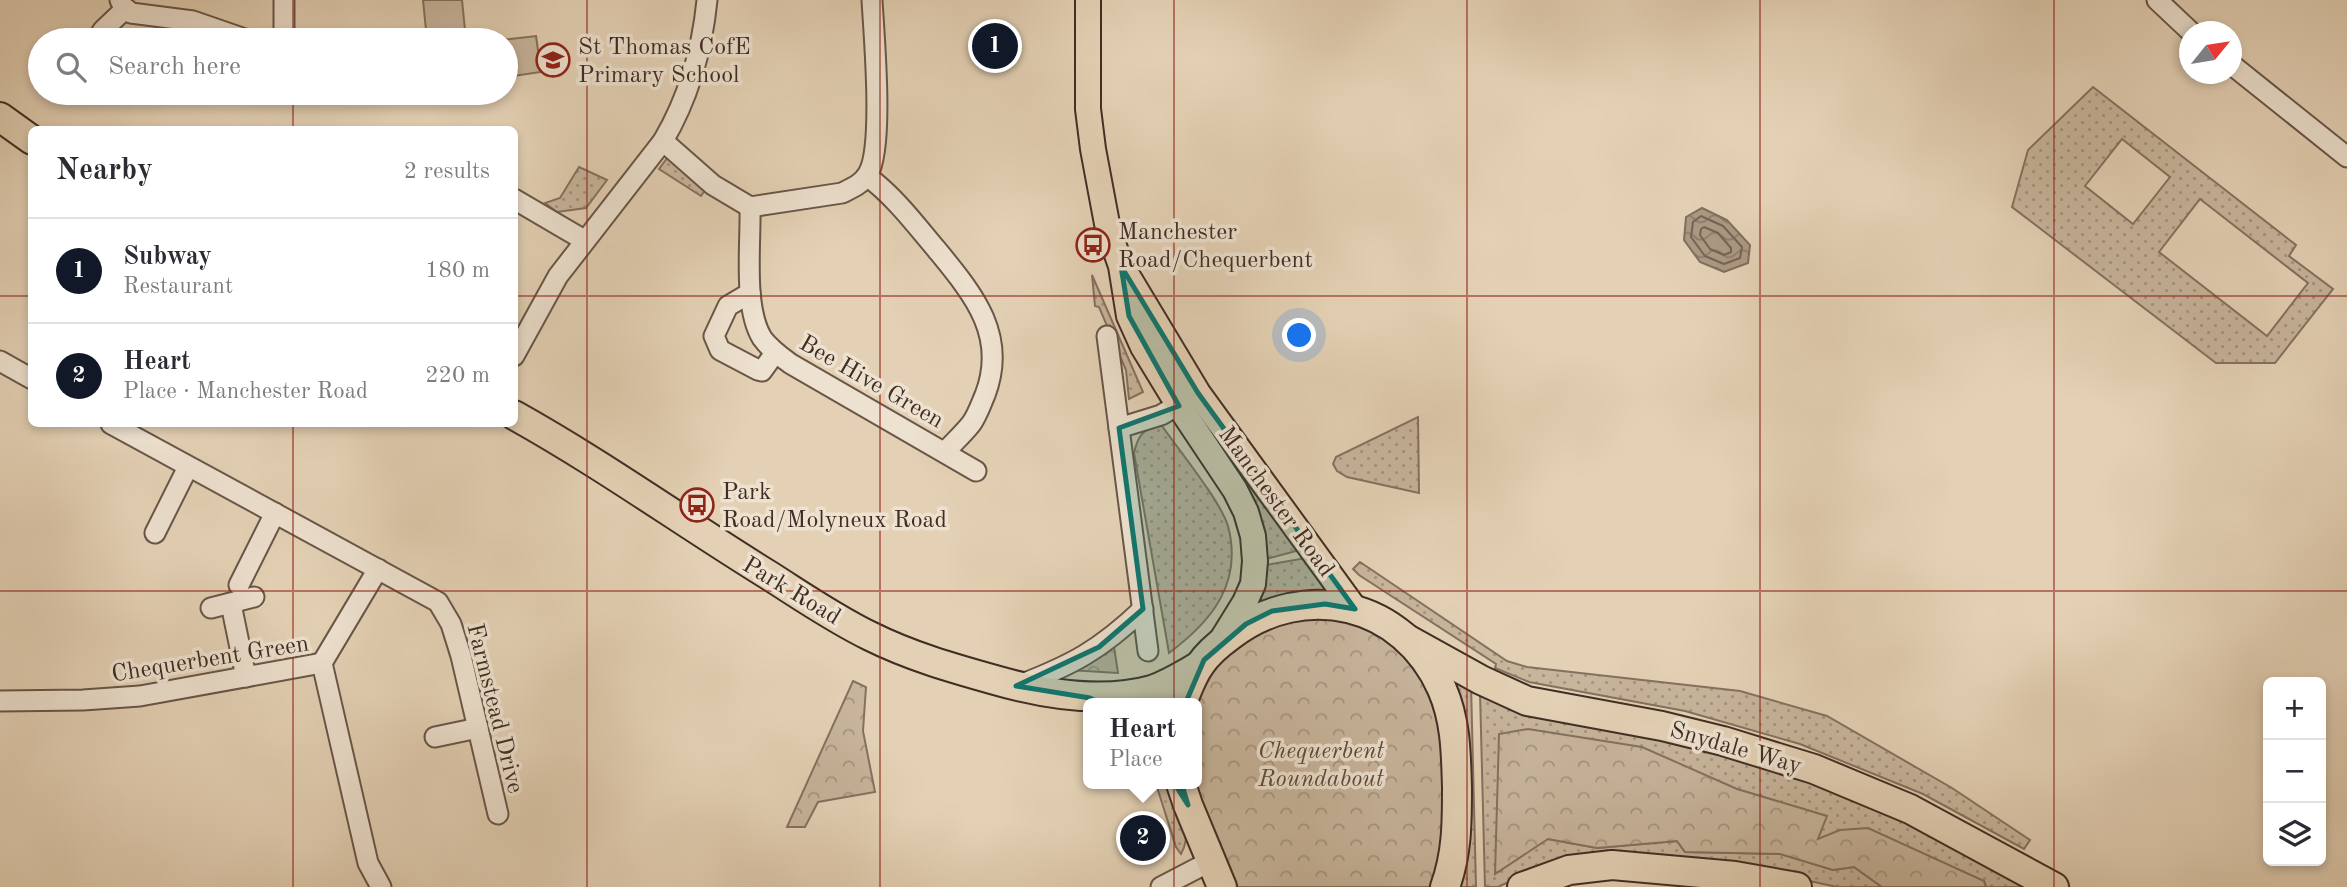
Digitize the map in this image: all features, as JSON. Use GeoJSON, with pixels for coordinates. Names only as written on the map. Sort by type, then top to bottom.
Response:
{"type":"FeatureCollection","features":[{"type":"Feature","properties":{"kind":"highway"},"geometry":{"type":"LineString","coordinates":[[0,117],[28,137]]}},
{"type":"Feature","properties":{"kind":"highway","name":"Park Road"},"geometry":{"type":"LineString","coordinates":[[518,417],[550,434],[724,549],[871,637],[941,665],[1016,686],[1083,698]]}},
{"type":"Feature","properties":{"kind":"highway"},"geometry":{"type":"LineString","coordinates":[[1184,698],[1199,666],[1219,645],[1246,624],[1272,611],[1298,605],[1325,604],[1355,609],[1379,619],[1407,639],[1426,661],[1441,687],[1451,715],[1456,748],[1457,830],[1454,859],[1445,887]]}},
{"type":"Feature","properties":{"kind":"highway","name":"Snydale Way"},"geometry":{"type":"LineString","coordinates":[[1407,639],[1481,680],[1527,701],[1662,726],[1723,741],[1825,773],[1910,810],[2054,887]]}},
{"type":"Feature","properties":{"kind":"highway","name":"Park Road"},"geometry":{"type":"LineString","coordinates":[[1112,698],[1169,684],[1199,666]]}},
{"type":"Feature","properties":{"kind":"highway"},"geometry":{"type":"LineString","coordinates":[[1182,791],[1222,887]]}},
{"type":"Feature","properties":{"kind":"highway"},"geometry":{"type":"LineString","coordinates":[[1522,887],[1569,870],[1612,865],[1735,876],[1797,887]]}},
{"type":"Feature","properties":{"kind":"main road","name":"Manchester Road"},"geometry":{"type":"LineString","coordinates":[[1088,0],[1088,109],[1108,229],[1121,266],[1147,305],[1188,399],[1246,513],[1253,536],[1255,561],[1252,584],[1245,602],[1219,645]]}},
{"type":"Feature","properties":{"kind":"main road","name":"Manchester Road"},"geometry":{"type":"LineString","coordinates":[[1188,399],[1355,609]]}},
{"type":"Feature","properties":{"kind":"street"},"geometry":{"type":"LineString","coordinates":[[284,0],[284,28]]}},
{"type":"Feature","properties":{"kind":"street"},"geometry":{"type":"LineString","coordinates":[[518,349],[558,276],[663,141],[681,106],[696,65],[704,32],[707,0]]}},
{"type":"Feature","properties":{"kind":"street"},"geometry":{"type":"LineString","coordinates":[[663,141],[704,178],[750,206],[842,193],[856,186],[867,176],[876,146],[872,0]]}},
{"type":"Feature","properties":{"kind":"street"},"geometry":{"type":"LineString","coordinates":[[2157,0],[2179,21]]}},
{"type":"Feature","properties":{"kind":"street"},"geometry":{"type":"LineString","coordinates":[[105,28],[123,4],[138,15],[193,21],[213,28]]}},
{"type":"Feature","properties":{"kind":"street"},"geometry":{"type":"LineString","coordinates":[[2242,74],[2347,157]]}},
{"type":"Feature","properties":{"kind":"street","name":"Bee Hive Green"},"geometry":{"type":"LineString","coordinates":[[867,176],[892,196],[967,286],[984,317],[991,337],[992,370],[980,407],[971,423],[945,452]]}},
{"type":"Feature","properties":{"kind":"street"},"geometry":{"type":"LineString","coordinates":[[518,201],[584,240]]}},
{"type":"Feature","properties":{"kind":"street","name":"Bee Hive Green"},"geometry":{"type":"LineString","coordinates":[[750,206],[750,293],[760,335],[775,353],[976,471]]}},
{"type":"Feature","properties":{"kind":"street","name":"Bee Hive Green"},"geometry":{"type":"LineString","coordinates":[[750,293],[728,306],[715,330],[715,343],[720,350],[762,371],[775,353]]}},
{"type":"Feature","properties":{"kind":"street"},"geometry":{"type":"LineString","coordinates":[[1107,336],[1148,651]]}},
{"type":"Feature","properties":{"kind":"street"},"geometry":{"type":"LineString","coordinates":[[0,361],[28,377]]}},
{"type":"Feature","properties":{"kind":"street"},"geometry":{"type":"LineString","coordinates":[[1119,428],[1147,421],[1188,399]]}},
{"type":"Feature","properties":{"kind":"street","name":"Farmstead Drive"},"geometry":{"type":"LineString","coordinates":[[116,427],[438,602],[446,612],[461,656],[498,814]]}},
{"type":"Feature","properties":{"kind":"street"},"geometry":{"type":"LineString","coordinates":[[153,522],[188,467]]}},
{"type":"Feature","properties":{"kind":"street"},"geometry":{"type":"LineString","coordinates":[[211,608],[231,604],[247,591],[275,513]]}},
{"type":"Feature","properties":{"kind":"street"},"geometry":{"type":"LineString","coordinates":[[322,663],[378,569]]}},
{"type":"Feature","properties":{"kind":"street"},"geometry":{"type":"LineString","coordinates":[[231,604],[246,677]]}},
{"type":"Feature","properties":{"kind":"street"},"geometry":{"type":"LineString","coordinates":[[1016,686],[1068,665],[1099,647],[1143,609]]}},
{"type":"Feature","properties":{"kind":"street","name":"Chequerbent Green"},"geometry":{"type":"LineString","coordinates":[[0,701],[140,696],[322,663],[368,863],[381,887]]}},
{"type":"Feature","properties":{"kind":"street"},"geometry":{"type":"LineString","coordinates":[[435,737],[478,728]]}},
{"type":"Feature","properties":{"kind":"street"},"geometry":{"type":"LineString","coordinates":[[1161,887],[1211,861]]}},
{"type":"Feature","properties":{"kind":"highlighted area"},"geometry":{"type":"Polygon","coordinates":[[[1121,266],[1198,393],[1355,609],[1325,604],[1272,611],[1246,624],[1204,660],[1177,723],[1178,772],[1188,805],[1136,722],[1090,698],[1016,686],[1099,647],[1143,609],[1119,428],[1179,406],[1129,316],[1121,266]]]}},
{"type":"Feature","properties":{"kind":"green space"},"geometry":{"type":"Polygon","coordinates":[[[423,0],[462,0],[465,28],[426,28],[423,0]]]}},
{"type":"Feature","properties":{"kind":"green space"},"geometry":{"type":"Polygon","coordinates":[[[536,36],[541,72],[518,75],[518,38],[536,36]]]}},
{"type":"Feature","properties":{"kind":"green space"},"geometry":{"type":"Polygon","coordinates":[[[2093,87],[2296,245],[2289,256],[2333,289],[2275,363],[2216,363],[2012,207],[2028,150],[2093,87]],[[2122,139],[2085,186],[2133,224],[2170,177],[2122,139]],[[2200,199],[2159,252],[2267,336],[2308,283],[2200,199]]]}},
{"type":"Feature","properties":{"kind":"green space"},"geometry":{"type":"Polygon","coordinates":[[[668,157],[707,187],[701,196],[659,169],[668,157]]]}},
{"type":"Feature","properties":{"kind":"green space"},"geometry":{"type":"Polygon","coordinates":[[[579,167],[607,180],[586,208],[557,212],[545,203],[560,198],[579,167]]]}},
{"type":"Feature","properties":{"kind":"green space"},"geometry":{"type":"Polygon","coordinates":[[[1092,275],[1143,392],[1129,399],[1126,370],[1099,307],[1095,306],[1092,275]]]}},
{"type":"Feature","properties":{"kind":"green space"},"geometry":{"type":"Polygon","coordinates":[[[1198,416],[1206,418],[1300,550],[1266,559],[1198,416]]]}},
{"type":"Feature","properties":{"kind":"green space"},"geometry":{"type":"Polygon","coordinates":[[[1418,417],[1419,493],[1347,477],[1337,471],[1333,464],[1336,457],[1418,417]]]}},
{"type":"Feature","properties":{"kind":"green space"},"geometry":{"type":"Polygon","coordinates":[[[1160,423],[1216,502],[1228,526],[1232,547],[1227,583],[1220,599],[1198,628],[1169,653],[1134,453],[1142,434],[1160,423]]]}},
{"type":"Feature","properties":{"kind":"green space"},"geometry":{"type":"Polygon","coordinates":[[[1306,558],[1332,592],[1263,603],[1260,597],[1266,565],[1306,558]]]}},
{"type":"Feature","properties":{"kind":"green space"},"geometry":{"type":"Polygon","coordinates":[[[1360,562],[1507,661],[1527,667],[1740,691],[1827,716],[1952,788],[2030,840],[2024,849],[1923,794],[1800,744],[1685,711],[1529,682],[1495,668],[1496,664],[1359,575],[1353,569],[1360,562]]]}},
{"type":"Feature","properties":{"kind":"green space","name":"Chequerbent Roundabout"},"geometry":{"type":"Polygon","coordinates":[[[1324,617],[1364,629],[1397,649],[1422,678],[1439,717],[1444,757],[1443,844],[1439,866],[1429,887],[1236,887],[1197,789],[1202,789],[1202,698],[1199,698],[1215,668],[1227,654],[1253,635],[1276,624],[1324,617]]]}},
{"type":"Feature","properties":{"kind":"green space"},"geometry":{"type":"Polygon","coordinates":[[[1113,640],[1118,673],[1067,670],[1113,640]]]}},
{"type":"Feature","properties":{"kind":"green space"},"geometry":{"type":"Polygon","coordinates":[[[1452,676],[1471,684],[1476,887],[1455,887],[1469,850],[1465,718],[1452,676]]]}},
{"type":"Feature","properties":{"kind":"green space"},"geometry":{"type":"Polygon","coordinates":[[[853,681],[866,687],[863,731],[875,792],[818,802],[805,827],[787,827],[853,681]]]}},
{"type":"Feature","properties":{"kind":"green space"},"geometry":{"type":"Polygon","coordinates":[[[1480,692],[1786,771],[1920,825],[2035,887],[1986,887],[1984,881],[1817,839],[1826,816],[1737,789],[1548,839],[1597,848],[1677,841],[1685,852],[1781,854],[1833,870],[1854,867],[1882,887],[1837,887],[1787,876],[1532,871],[1498,887],[1485,887],[1480,692]]]}},
{"type":"Feature","properties":{"kind":"green space"},"geometry":{"type":"Polygon","coordinates":[[[1528,729],[1642,747],[1737,789],[1827,816],[1818,839],[1840,830],[1868,828],[1984,881],[1986,887],[1882,887],[1854,867],[1833,870],[1780,854],[1685,852],[1677,841],[1597,848],[1548,839],[1495,874],[1499,734],[1528,729]]]}},
{"type":"Feature","properties":{"kind":"green space"},"geometry":{"type":"Polygon","coordinates":[[[1158,789],[1170,789],[1183,818],[1186,836],[1181,854],[1176,847],[1158,789]]]}},
{"type":"Feature","properties":{"kind":"water"},"geometry":{"type":"Polygon","coordinates":[[[1702,208],[1727,220],[1750,245],[1748,263],[1724,272],[1700,262],[1684,240],[1686,217],[1702,208]]]}},
{"type":"Feature","properties":{"kind":"place","name":"Subway"},"geometry":{"type":"Point","coordinates":[995,46]}},
{"type":"Feature","properties":{"kind":"place","name":"St Thomas CofE Primary School"},"geometry":{"type":"Point","coordinates":[553,60]}},
{"type":"Feature","properties":{"kind":"place","name":"Manchester Road/Chequerbent"},"geometry":{"type":"Point","coordinates":[1093,245]}},
{"type":"Feature","properties":{"kind":"place","name":"Park Road/Molyneux Road"},"geometry":{"type":"Point","coordinates":[697,505]}},
{"type":"Feature","properties":{"kind":"place","name":"Heart"},"geometry":{"type":"Point","coordinates":[1143,838]}}]}
